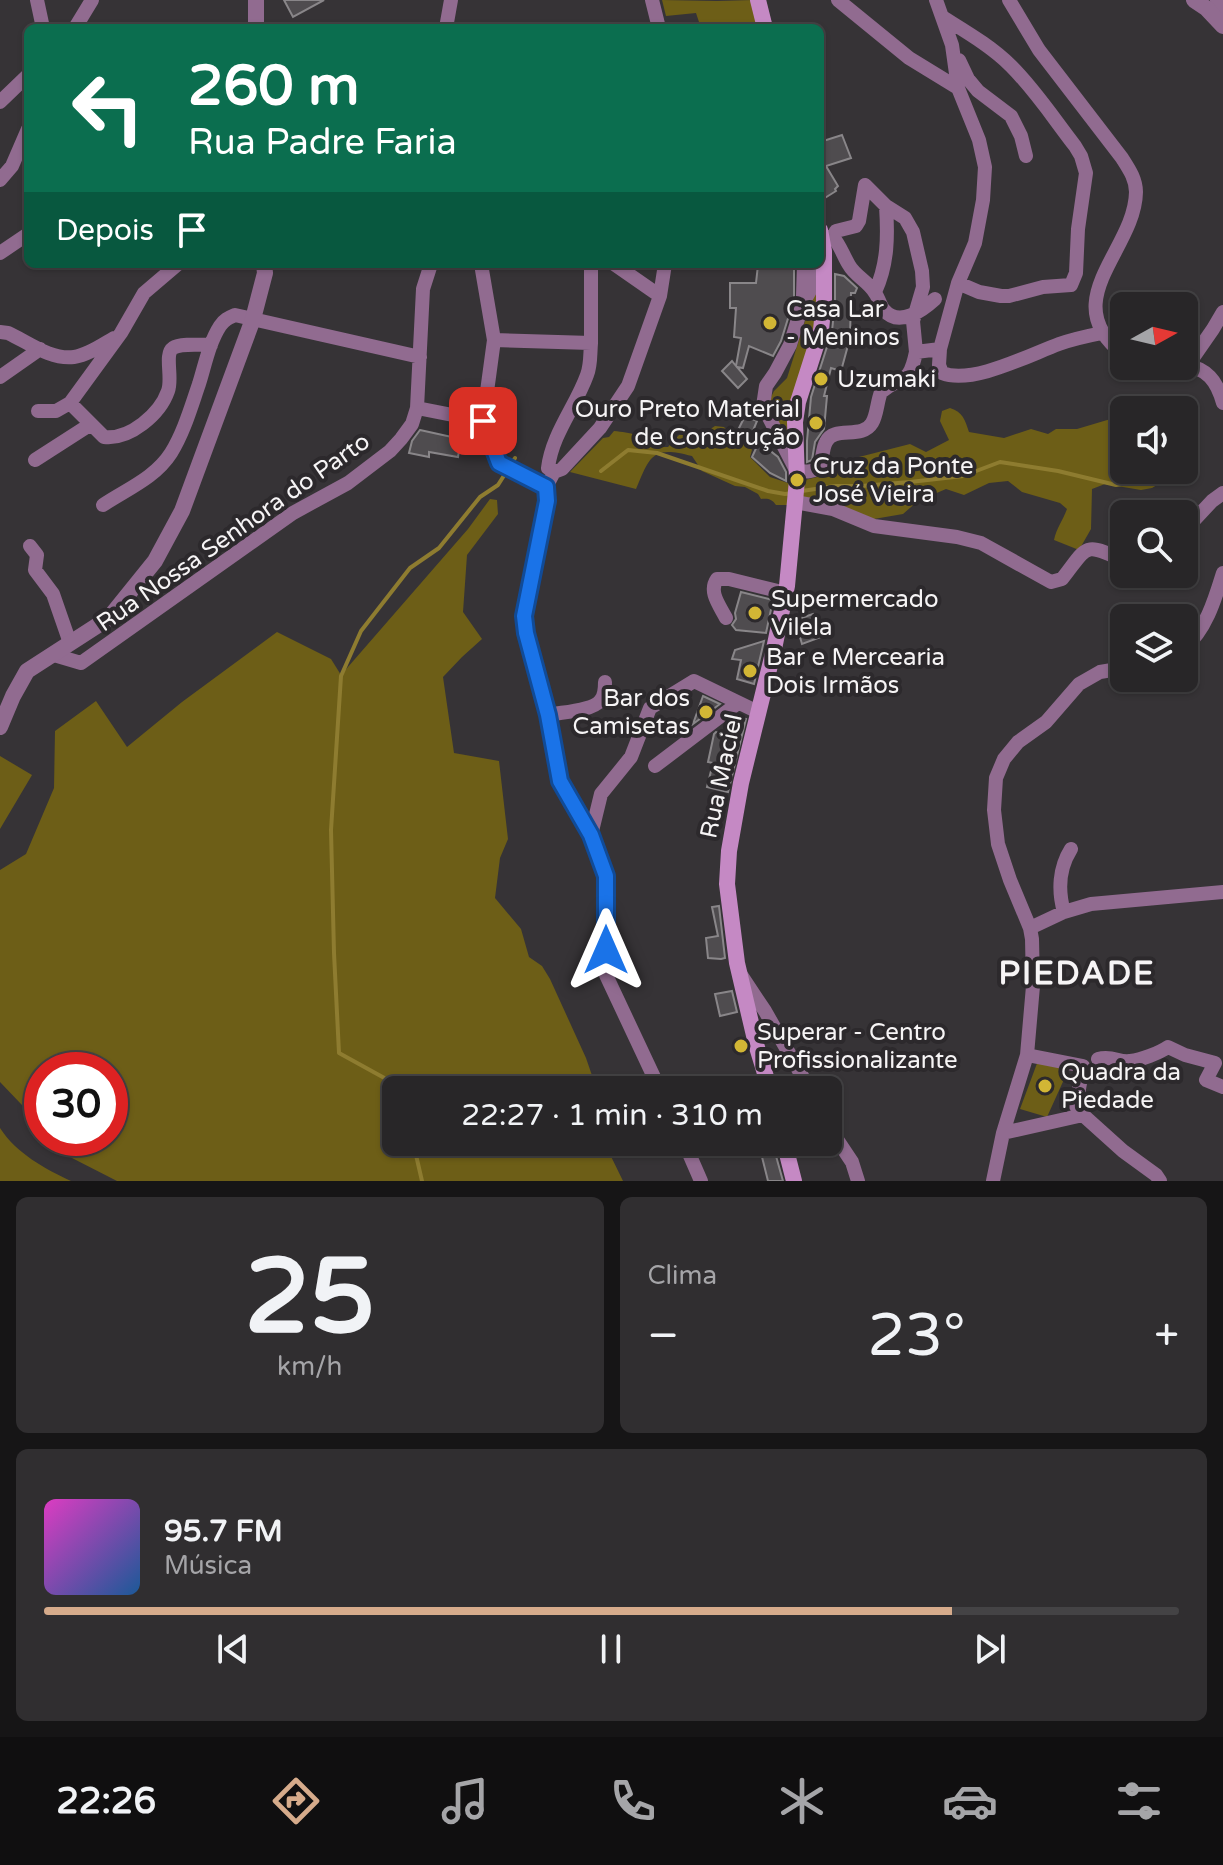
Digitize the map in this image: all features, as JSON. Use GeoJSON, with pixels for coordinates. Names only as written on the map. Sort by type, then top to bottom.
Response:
{"type":"FeatureCollection","features":[{"type":"Feature","properties":{"kind":"main road"},"geometry":{"type":"LineString","coordinates":[[758,0],[764,24]]}},
{"type":"Feature","properties":{"kind":"main road","name":"Rua Maciel"},"geometry":{"type":"LineString","coordinates":[[766,1076],[739,971],[729,911],[729,851],[741,783],[786,593],[796,487],[795,422],[798,402],[821,330],[823,268]]}},
{"type":"Feature","properties":{"kind":"main road"},"geometry":{"type":"LineString","coordinates":[[788,1156],[794,1181]]}},
{"type":"Feature","properties":{"kind":"street"},"geometry":{"type":"LineString","coordinates":[[37,0],[42,24]]}},
{"type":"Feature","properties":{"kind":"street"},"geometry":{"type":"LineString","coordinates":[[78,24],[92,0]]}},
{"type":"Feature","properties":{"kind":"street"},"geometry":{"type":"LineString","coordinates":[[256,0],[256,24]]}},
{"type":"Feature","properties":{"kind":"street"},"geometry":{"type":"LineString","coordinates":[[447,24],[451,0]]}},
{"type":"Feature","properties":{"kind":"street"},"geometry":{"type":"LineString","coordinates":[[652,0],[658,24]]}},
{"type":"Feature","properties":{"kind":"street"},"geometry":{"type":"LineString","coordinates":[[838,0],[887,41],[958,88]]}},
{"type":"Feature","properties":{"kind":"street"},"geometry":{"type":"LineString","coordinates":[[936,0],[952,45],[958,88],[979,140],[985,167],[981,218],[975,243],[958,283],[940,349],[942,373],[953,376],[989,370],[1075,339],[1102,333]]}},
{"type":"Feature","properties":{"kind":"street"},"geometry":{"type":"LineString","coordinates":[[1009,0],[1039,50],[1122,158],[1135,182],[1131,217],[1101,283],[1096,302],[1097,320],[1110,343]]}},
{"type":"Feature","properties":{"kind":"street"},"geometry":{"type":"LineString","coordinates":[[1194,0],[1222,24]]}},
{"type":"Feature","properties":{"kind":"street"},"geometry":{"type":"LineString","coordinates":[[1217,0],[1222,24]]}},
{"type":"Feature","properties":{"kind":"street"},"geometry":{"type":"LineString","coordinates":[[944,18],[994,51],[1030,87],[1081,156],[1086,173],[1076,273],[1071,285],[1043,287],[1009,296],[979,292],[958,283]]}},
{"type":"Feature","properties":{"kind":"street"},"geometry":{"type":"LineString","coordinates":[[952,45],[968,79],[990,102],[1011,116],[1026,156]]}},
{"type":"Feature","properties":{"kind":"street"},"geometry":{"type":"LineString","coordinates":[[0,102],[24,79]]}},
{"type":"Feature","properties":{"kind":"street"},"geometry":{"type":"LineString","coordinates":[[0,180],[12,166],[24,138]]}},
{"type":"Feature","properties":{"kind":"street"},"geometry":{"type":"LineString","coordinates":[[796,487],[820,467],[826,440],[830,436],[856,432],[872,425],[881,392],[907,377],[916,352],[913,327],[923,287],[917,246],[905,218],[886,206],[865,185],[856,226],[836,231],[824,244]]}},
{"type":"Feature","properties":{"kind":"street"},"geometry":{"type":"LineString","coordinates":[[875,292],[886,257],[886,206]]}},
{"type":"Feature","properties":{"kind":"street"},"geometry":{"type":"LineString","coordinates":[[0,253],[24,237]]}},
{"type":"Feature","properties":{"kind":"street"},"geometry":{"type":"LineString","coordinates":[[824,246],[838,243],[850,268],[875,292],[883,310],[890,315],[902,317],[915,314],[935,299]]}},
{"type":"Feature","properties":{"kind":"street"},"geometry":{"type":"LineString","coordinates":[[38,411],[56,411],[70,403],[121,333],[144,293],[173,268]]}},
{"type":"Feature","properties":{"kind":"street"},"geometry":{"type":"LineString","coordinates":[[0,727],[27,671],[109,618],[155,561],[182,511],[253,319],[264,268]]}},
{"type":"Feature","properties":{"kind":"street","name":"Rua Nossa Senhora do Parto"},"geometry":{"type":"LineString","coordinates":[[54,655],[81,663],[293,513],[348,483],[390,451],[412,424],[417,408],[423,289],[430,268]]}},
{"type":"Feature","properties":{"kind":"street"},"geometry":{"type":"LineString","coordinates":[[482,268],[494,340],[483,421],[499,463],[546,487]]}},
{"type":"Feature","properties":{"kind":"street"},"geometry":{"type":"LineString","coordinates":[[554,472],[548,468],[549,458],[588,374],[591,268]]}},
{"type":"Feature","properties":{"kind":"street"},"geometry":{"type":"LineString","coordinates":[[620,268],[660,296]]}},
{"type":"Feature","properties":{"kind":"street"},"geometry":{"type":"LineString","coordinates":[[653,1076],[606,975],[606,876],[591,835],[560,781],[524,616],[547,501],[546,487],[554,472],[562,469],[600,428],[628,386],[660,296],[664,268]]}},
{"type":"Feature","properties":{"kind":"street"},"geometry":{"type":"LineString","coordinates":[[803,303],[804,268]]}},
{"type":"Feature","properties":{"kind":"street"},"geometry":{"type":"LineString","coordinates":[[817,268],[790,345],[766,386],[763,406],[796,487],[833,509],[874,526],[981,543],[1051,582],[1062,579],[1086,550],[1094,548],[1110,553]]}},
{"type":"Feature","properties":{"kind":"street"},"geometry":{"type":"LineString","coordinates":[[1198,349],[1223,312]]}},
{"type":"Feature","properties":{"kind":"street"},"geometry":{"type":"LineString","coordinates":[[103,505],[144,480],[171,453],[190,410],[211,345],[218,329],[228,318],[235,315],[420,357]]}},
{"type":"Feature","properties":{"kind":"street"},"geometry":{"type":"LineString","coordinates":[[0,332],[54,355],[74,357],[95,349],[121,333]]}},
{"type":"Feature","properties":{"kind":"street"},"geometry":{"type":"LineString","coordinates":[[494,340],[591,343]]}},
{"type":"Feature","properties":{"kind":"street"},"geometry":{"type":"LineString","coordinates":[[70,403],[104,437],[129,432],[151,415],[169,389],[170,350],[179,345],[211,345]]}},
{"type":"Feature","properties":{"kind":"street"},"geometry":{"type":"LineString","coordinates":[[1,373],[40,349]]}},
{"type":"Feature","properties":{"kind":"street"},"geometry":{"type":"LineString","coordinates":[[916,352],[940,349]]}},
{"type":"Feature","properties":{"kind":"street"},"geometry":{"type":"LineString","coordinates":[[1198,369],[1212,377],[1223,403]]}},
{"type":"Feature","properties":{"kind":"street"},"geometry":{"type":"LineString","coordinates":[[417,408],[483,421]]}},
{"type":"Feature","properties":{"kind":"street"},"geometry":{"type":"LineString","coordinates":[[35,460],[91,424]]}},
{"type":"Feature","properties":{"kind":"street"},"geometry":{"type":"LineString","coordinates":[[1198,516],[1223,493]]}},
{"type":"Feature","properties":{"kind":"street"},"geometry":{"type":"LineString","coordinates":[[30,546],[37,555],[35,570],[53,594],[70,643]]}},
{"type":"Feature","properties":{"kind":"street"},"geometry":{"type":"LineString","coordinates":[[1198,632],[1223,573]]}},
{"type":"Feature","properties":{"kind":"street"},"geometry":{"type":"LineString","coordinates":[[726,618],[715,598],[717,579],[786,593]]}},
{"type":"Feature","properties":{"kind":"street"},"geometry":{"type":"LineString","coordinates":[[109,618],[124,634]]}},
{"type":"Feature","properties":{"kind":"street"},"geometry":{"type":"LineString","coordinates":[[993,1181],[1003,1133],[1027,1055],[1033,986],[1030,928],[998,844],[994,792],[999,768],[1018,742],[1046,722],[1079,684],[1100,672],[1110,670]]}},
{"type":"Feature","properties":{"kind":"street"},"geometry":{"type":"LineString","coordinates":[[591,835],[601,794],[631,757],[650,708],[694,681],[758,712]]}},
{"type":"Feature","properties":{"kind":"street"},"geometry":{"type":"LineString","coordinates":[[548,715],[599,703],[603,699],[605,682]]}},
{"type":"Feature","properties":{"kind":"street"},"geometry":{"type":"LineString","coordinates":[[655,766],[738,703]]}},
{"type":"Feature","properties":{"kind":"street"},"geometry":{"type":"LineString","coordinates":[[1064,912],[1060,890],[1062,869],[1071,849]]}},
{"type":"Feature","properties":{"kind":"street"},"geometry":{"type":"LineString","coordinates":[[1030,928],[1064,912],[1091,904],[1223,892]]}},
{"type":"Feature","properties":{"kind":"street"},"geometry":{"type":"LineString","coordinates":[[739,971],[802,1076]]}},
{"type":"Feature","properties":{"kind":"street"},"geometry":{"type":"LineString","coordinates":[[1098,1059],[1108,1056],[1128,1062],[1159,1053],[1168,1047],[1215,1063],[1206,1080],[1223,1087]]}},
{"type":"Feature","properties":{"kind":"street"},"geometry":{"type":"LineString","coordinates":[[1027,1055],[1083,1066],[1076,1106],[1160,1181]]}},
{"type":"Feature","properties":{"kind":"street"},"geometry":{"type":"LineString","coordinates":[[1003,1133],[1083,1115]]}},
{"type":"Feature","properties":{"kind":"street"},"geometry":{"type":"LineString","coordinates":[[842,1147],[852,1162],[858,1181]]}},
{"type":"Feature","properties":{"kind":"street"},"geometry":{"type":"LineString","coordinates":[[690,1156],[701,1181]]}},
{"type":"Feature","properties":{"kind":"shaded area"},"geometry":{"type":"Polygon","coordinates":[[[662,0],[753,0],[759,24],[700,24],[696,13],[666,16],[662,0]]]}},
{"type":"Feature","properties":{"kind":"shaded area"},"geometry":{"type":"Polygon","coordinates":[[[817,283],[816,315],[792,463],[769,401],[787,378],[817,283]]]}},
{"type":"Feature","properties":{"kind":"shaded area"},"geometry":{"type":"Polygon","coordinates":[[[950,408],[961,414],[969,432],[1004,438],[1031,429],[1048,434],[1056,429],[1077,429],[1110,419],[1110,484],[1159,484],[1141,490],[1105,484],[1092,489],[1091,529],[1079,550],[1054,540],[1067,509],[1060,503],[1022,492],[1008,481],[989,483],[964,495],[946,489],[918,501],[903,514],[868,520],[802,497],[805,480],[837,472],[855,458],[910,444],[926,452],[949,440],[940,421],[942,411],[950,408]]]}},
{"type":"Feature","properties":{"kind":"shaded area"},"geometry":{"type":"Polygon","coordinates":[[[715,426],[724,427],[739,444],[748,443],[752,450],[750,457],[770,477],[791,484],[789,505],[776,505],[770,499],[761,499],[745,487],[735,486],[702,471],[692,456],[679,453],[654,456],[636,489],[570,472],[614,431],[641,437],[655,447],[668,447],[679,435],[703,434],[715,426]]]}},
{"type":"Feature","properties":{"kind":"shaded area"},"geometry":{"type":"Polygon","coordinates":[[[490,499],[497,500],[498,514],[467,555],[463,612],[482,639],[443,677],[454,753],[499,761],[508,839],[500,858],[495,898],[521,929],[529,957],[542,966],[550,979],[592,1076],[382,1076],[382,1156],[611,1156],[623,1181],[117,1181],[72,1158],[70,1156],[128,1156],[128,1052],[24,1052],[24,1107],[0,1082],[0,870],[26,854],[54,788],[55,731],[96,701],[127,747],[277,632],[331,659],[341,675],[468,529],[490,499]]]}},
{"type":"Feature","properties":{"kind":"shaded area"},"geometry":{"type":"Polygon","coordinates":[[[0,756],[32,775],[0,829],[0,756]]]}},
{"type":"Feature","properties":{"kind":"shaded area","name":"Quadra da Piedade"},"geometry":{"type":"Polygon","coordinates":[[[1039,1058],[1071,1064],[1047,1117],[1020,1109],[1039,1058]]]}},
{"type":"Feature","properties":{"kind":"shaded area"},"geometry":{"type":"Polygon","coordinates":[[[0,1128],[24,1156],[71,1181],[0,1181],[0,1128]]]}},
{"type":"Feature","properties":{"kind":"building"},"geometry":{"type":"Polygon","coordinates":[[[284,0],[324,0],[293,17],[284,0]]]}},
{"type":"Feature","properties":{"kind":"building"},"geometry":{"type":"Polygon","coordinates":[[[842,135],[851,158],[826,166],[838,186],[824,198],[824,141],[842,135]]]}},
{"type":"Feature","properties":{"kind":"building"},"geometry":{"type":"Polygon","coordinates":[[[758,268],[794,268],[794,299],[781,341],[773,356],[749,346],[743,368],[737,367],[747,379],[738,388],[722,371],[732,361],[736,366],[741,338],[734,337],[736,308],[730,308],[730,283],[756,283],[758,268]]]}},
{"type":"Feature","properties":{"kind":"building"},"geometry":{"type":"Polygon","coordinates":[[[835,274],[844,276],[857,288],[855,293],[851,293],[850,338],[841,371],[831,368],[824,396],[827,396],[824,429],[815,442],[812,460],[807,462],[811,397],[832,331],[835,274]]]}},
{"type":"Feature","properties":{"kind":"building"},"geometry":{"type":"Polygon","coordinates":[[[745,416],[757,421],[748,443],[734,438],[745,416]]]}},
{"type":"Feature","properties":{"kind":"building"},"geometry":{"type":"Polygon","coordinates":[[[420,430],[461,439],[458,457],[429,452],[429,457],[409,453],[412,441],[420,430]]]}},
{"type":"Feature","properties":{"kind":"building"},"geometry":{"type":"Polygon","coordinates":[[[759,442],[778,457],[786,472],[786,481],[770,473],[752,457],[759,442]]]}},
{"type":"Feature","properties":{"kind":"building","name":"Supermercado Vilela"},"geometry":{"type":"Polygon","coordinates":[[[741,592],[773,600],[766,633],[736,630],[732,625],[741,592]]]}},
{"type":"Feature","properties":{"kind":"building"},"geometry":{"type":"Polygon","coordinates":[[[813,614],[821,637],[802,644],[795,620],[813,614]]]}},
{"type":"Feature","properties":{"kind":"building"},"geometry":{"type":"Polygon","coordinates":[[[764,641],[754,684],[737,679],[741,660],[732,659],[735,650],[764,641]]]}},
{"type":"Feature","properties":{"kind":"building","name":"Bar dos Camisetas"},"geometry":{"type":"Polygon","coordinates":[[[703,696],[720,704],[693,724],[703,696]]]}},
{"type":"Feature","properties":{"kind":"building"},"geometry":{"type":"Polygon","coordinates":[[[737,717],[746,719],[728,792],[707,787],[713,763],[708,762],[714,734],[728,735],[732,720],[737,717]]]}},
{"type":"Feature","properties":{"kind":"building"},"geometry":{"type":"Polygon","coordinates":[[[719,906],[725,958],[708,958],[706,938],[718,936],[712,907],[719,906]]]}},
{"type":"Feature","properties":{"kind":"building"},"geometry":{"type":"Polygon","coordinates":[[[732,991],[737,1012],[720,1016],[715,994],[732,991]]]}},
{"type":"Feature","properties":{"kind":"building"},"geometry":{"type":"Polygon","coordinates":[[[776,1156],[783,1181],[768,1181],[762,1157],[776,1156]]]}},
{"type":"Feature","properties":{"kind":"waterway"},"geometry":{"type":"LineString","coordinates":[[601,471],[628,450],[657,453],[768,491],[793,493]]}},
{"type":"Feature","properties":{"kind":"waterway"},"geometry":{"type":"LineString","coordinates":[[382,1077],[339,1053],[331,830],[341,676],[361,631],[410,568],[439,548],[480,497],[498,485],[515,458]]}},
{"type":"Feature","properties":{"kind":"waterway"},"geometry":{"type":"LineString","coordinates":[[802,491],[963,476],[1000,462],[1110,484]]}},
{"type":"Feature","properties":{"kind":"waterway"},"geometry":{"type":"LineString","coordinates":[[1112,484],[1122,484]]}},
{"type":"Feature","properties":{"kind":"waterway"},"geometry":{"type":"LineString","coordinates":[[416,1156],[422,1181]]}},
{"type":"Feature","properties":{"kind":"place","name":"Casa Lar - Meninos"},"geometry":{"type":"Point","coordinates":[770,323]}},
{"type":"Feature","properties":{"kind":"place","name":"Uzumaki"},"geometry":{"type":"Point","coordinates":[821,379]}},
{"type":"Feature","properties":{"kind":"place","name":"Ouro Preto Material de Construção"},"geometry":{"type":"Point","coordinates":[816,423]}},
{"type":"Feature","properties":{"kind":"place","name":"Cruz da Ponte José Vieira"},"geometry":{"type":"Point","coordinates":[797,480]}},
{"type":"Feature","properties":{"kind":"place","name":"Supermercado Vilela"},"geometry":{"type":"Point","coordinates":[755,613]}},
{"type":"Feature","properties":{"kind":"place","name":"Bar e Mercearia Dois Irmãos"},"geometry":{"type":"Point","coordinates":[750,671]}},
{"type":"Feature","properties":{"kind":"place","name":"Bar dos Camisetas"},"geometry":{"type":"Point","coordinates":[706,712]}},
{"type":"Feature","properties":{"kind":"place","name":"Superar - Centro Profissionalizante"},"geometry":{"type":"Point","coordinates":[741,1046]}},
{"type":"Feature","properties":{"kind":"place","name":"Quadra da Piedade"},"geometry":{"type":"Point","coordinates":[1045,1086]}},
{"type":"Feature","properties":{"kind":"district","name":"PIEDADE"},"geometry":{"type":"Point","coordinates":[1077,973]}},
{"type":"Feature","properties":{"kind":"route"},"geometry":{"type":"LineString","coordinates":[[483,421],[499,463],[546,487],[547,501],[524,616],[526,633],[548,715],[560,781],[591,835],[606,876],[606,950]]}}]}
